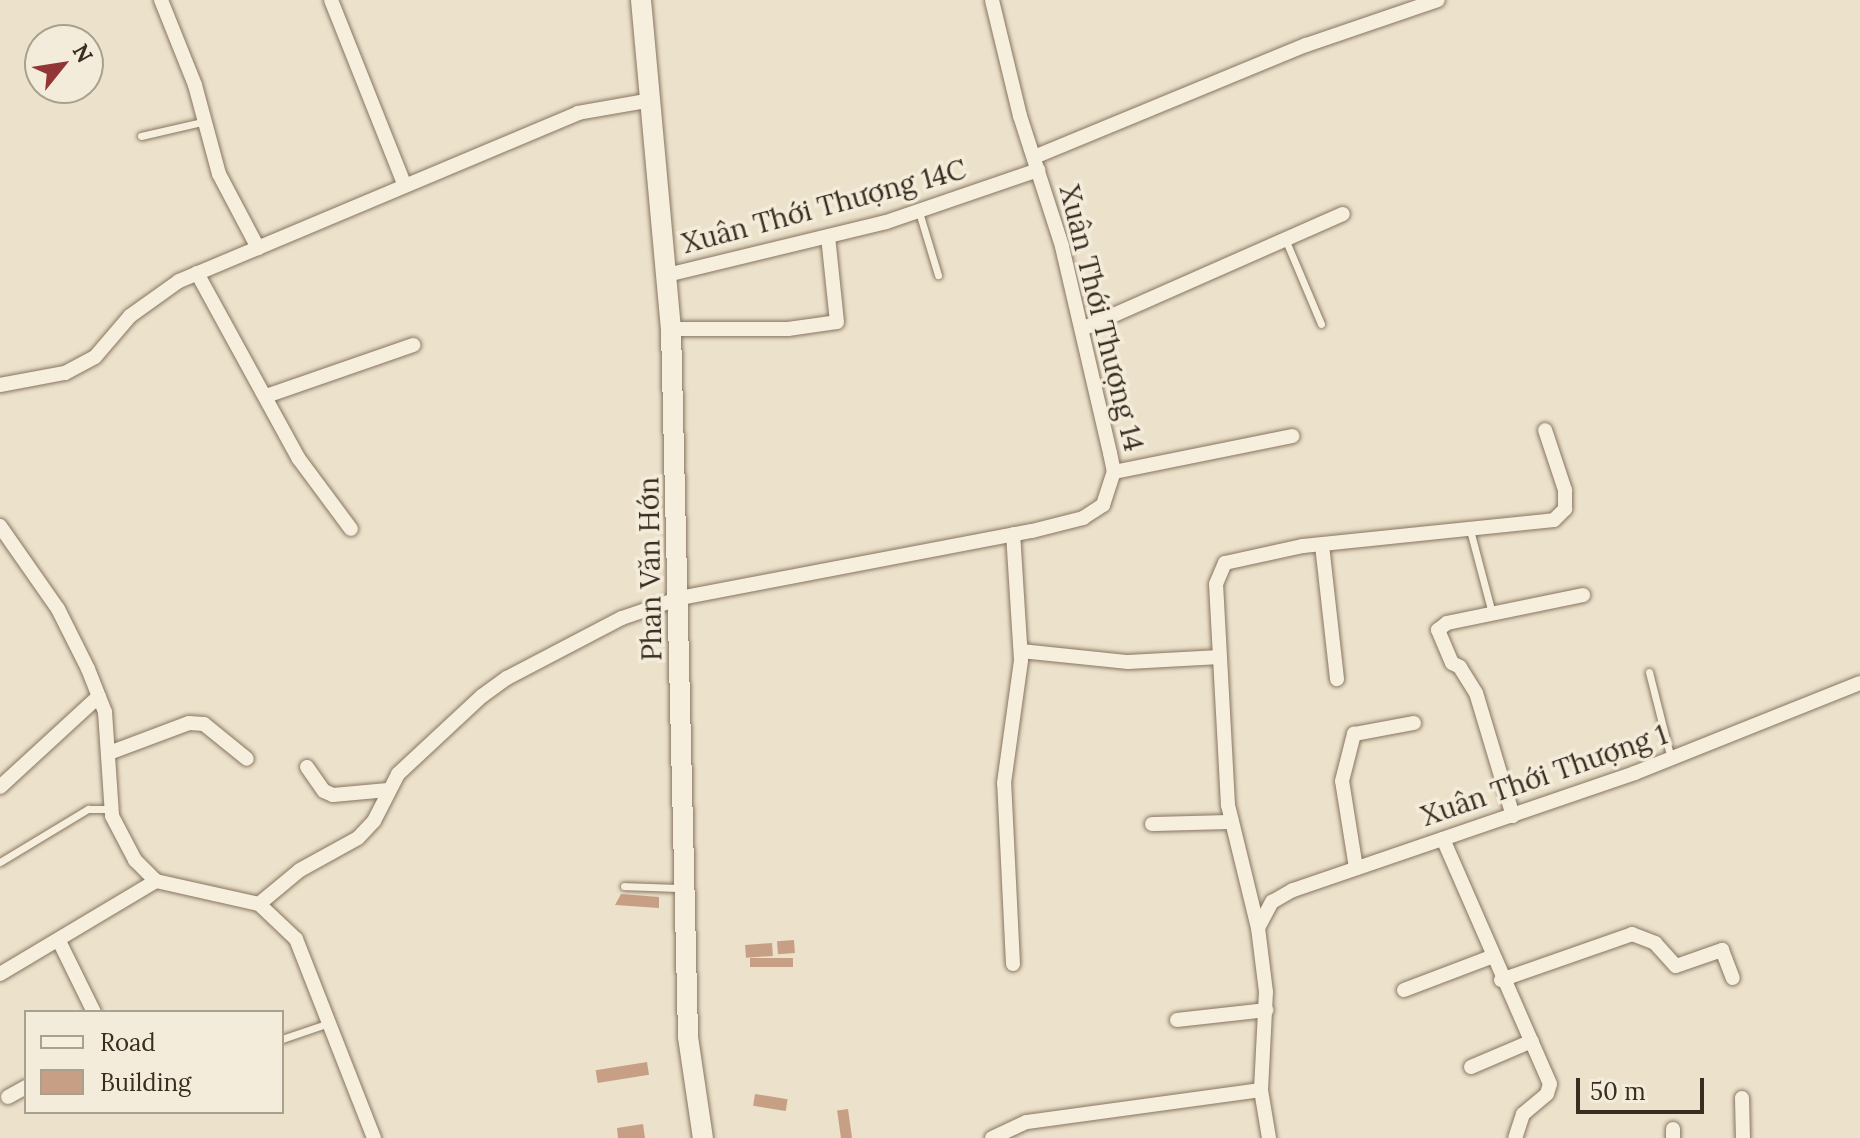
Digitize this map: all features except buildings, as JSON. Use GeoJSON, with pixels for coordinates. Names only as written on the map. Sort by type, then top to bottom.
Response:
{"type":"FeatureCollection","features":[{"type":"Feature","properties":{"kind":"main road","name":"Phan Văn Hớn"},"geometry":{"type":"LineString","coordinates":[[641,0],[671,329],[680,598],[688,1037],[703,1138]]}},
{"type":"Feature","properties":{"kind":"street"},"geometry":{"type":"LineString","coordinates":[[161,0],[195,85],[202,122],[219,174],[258,248]]}},
{"type":"Feature","properties":{"kind":"street"},"geometry":{"type":"LineString","coordinates":[[331,0],[404,183]]}},
{"type":"Feature","properties":{"kind":"street","name":"Xuân Thới Thượng 14"},"geometry":{"type":"LineString","coordinates":[[259,904],[300,870],[358,838],[374,821],[388,790],[429,740],[507,678],[622,618],[680,598],[1083,518],[1108,498],[1114,472],[1082,329],[992,0]]}},
{"type":"Feature","properties":{"kind":"street","name":"Xuân Thới Thượng 14C"},"geometry":{"type":"LineString","coordinates":[[667,275],[919,212],[1306,45],[1438,0]]}},
{"type":"Feature","properties":{"kind":"street"},"geometry":{"type":"LineString","coordinates":[[0,385],[65,373],[95,357],[130,316],[197,273],[354,210],[404,183],[578,113],[652,100]]}},
{"type":"Feature","properties":{"kind":"street"},"geometry":{"type":"LineString","coordinates":[[1082,329],[1343,214]]}},
{"type":"Feature","properties":{"kind":"street"},"geometry":{"type":"LineString","coordinates":[[671,329],[788,329],[837,322],[828,237]]}},
{"type":"Feature","properties":{"kind":"street"},"geometry":{"type":"LineString","coordinates":[[197,273],[299,459],[351,529]]}},
{"type":"Feature","properties":{"kind":"street"},"geometry":{"type":"LineString","coordinates":[[266,396],[413,345]]}},
{"type":"Feature","properties":{"kind":"street"},"geometry":{"type":"LineString","coordinates":[[1269,1138],[1261,1090],[1266,1010],[1258,928],[1231,822],[1216,584],[1225,563],[1322,545],[1554,520],[1565,509],[1565,490],[1545,430]]}},
{"type":"Feature","properties":{"kind":"street"},"geometry":{"type":"LineString","coordinates":[[1114,472],[1292,436]]}},
{"type":"Feature","properties":{"kind":"street"},"geometry":{"type":"LineString","coordinates":[[0,526],[58,609],[99,696],[109,753],[112,810],[135,860],[156,881],[259,904],[296,939],[374,1138]]}},
{"type":"Feature","properties":{"kind":"street"},"geometry":{"type":"LineString","coordinates":[[1013,534],[1021,651],[1004,783],[1013,964]]}},
{"type":"Feature","properties":{"kind":"street"},"geometry":{"type":"LineString","coordinates":[[1322,545],[1337,679]]}},
{"type":"Feature","properties":{"kind":"street"},"geometry":{"type":"LineString","coordinates":[[1513,816],[1476,693],[1460,667],[1452,663],[1438,635],[1441,625],[1583,595]]}},
{"type":"Feature","properties":{"kind":"street"},"geometry":{"type":"LineString","coordinates":[[1021,651],[1128,662],[1220,657]]}},
{"type":"Feature","properties":{"kind":"street","name":"Xuân Thới Thượng 1"},"geometry":{"type":"LineString","coordinates":[[1258,928],[1265,911],[1282,895],[1671,759],[1860,683]]}},
{"type":"Feature","properties":{"kind":"street"},"geometry":{"type":"LineString","coordinates":[[0,787],[99,696]]}},
{"type":"Feature","properties":{"kind":"street"},"geometry":{"type":"LineString","coordinates":[[109,753],[189,723],[204,724],[247,759]]}},
{"type":"Feature","properties":{"kind":"street"},"geometry":{"type":"LineString","coordinates":[[1356,868],[1342,781],[1354,734],[1414,723]]}},
{"type":"Feature","properties":{"kind":"street"},"geometry":{"type":"LineString","coordinates":[[307,767],[324,791],[333,795],[388,790]]}},
{"type":"Feature","properties":{"kind":"street"},"geometry":{"type":"LineString","coordinates":[[1152,824],[1231,822]]}},
{"type":"Feature","properties":{"kind":"street"},"geometry":{"type":"LineString","coordinates":[[1443,839],[1501,980],[1550,1084],[1547,1094],[1523,1114],[1515,1138]]}},
{"type":"Feature","properties":{"kind":"street"},"geometry":{"type":"LineString","coordinates":[[0,974],[156,881]]}},
{"type":"Feature","properties":{"kind":"street"},"geometry":{"type":"LineString","coordinates":[[1501,980],[1632,934],[1655,943],[1676,966],[1722,950],[1733,978]]}},
{"type":"Feature","properties":{"kind":"street"},"geometry":{"type":"LineString","coordinates":[[59,941],[93,1010]]}},
{"type":"Feature","properties":{"kind":"street"},"geometry":{"type":"LineString","coordinates":[[1404,990],[1491,957]]}},
{"type":"Feature","properties":{"kind":"street"},"geometry":{"type":"LineString","coordinates":[[1177,1020],[1266,1010]]}},
{"type":"Feature","properties":{"kind":"street"},"geometry":{"type":"LineString","coordinates":[[1471,1067],[1532,1041]]}},
{"type":"Feature","properties":{"kind":"street"},"geometry":{"type":"LineString","coordinates":[[8,1097],[24,1088]]}},
{"type":"Feature","properties":{"kind":"street"},"geometry":{"type":"LineString","coordinates":[[992,1138],[1261,1090]]}},
{"type":"Feature","properties":{"kind":"street"},"geometry":{"type":"LineString","coordinates":[[1742,1098],[1743,1138]]}},
{"type":"Feature","properties":{"kind":"lane"},"geometry":{"type":"LineString","coordinates":[[141,136],[202,122]]}},
{"type":"Feature","properties":{"kind":"lane"},"geometry":{"type":"LineString","coordinates":[[919,212],[938,275]]}},
{"type":"Feature","properties":{"kind":"lane"},"geometry":{"type":"LineString","coordinates":[[1286,241],[1321,324]]}},
{"type":"Feature","properties":{"kind":"lane"},"geometry":{"type":"LineString","coordinates":[[1470,530],[1492,614]]}},
{"type":"Feature","properties":{"kind":"lane"},"geometry":{"type":"LineString","coordinates":[[1649,672],[1671,759]]}},
{"type":"Feature","properties":{"kind":"lane"},"geometry":{"type":"LineString","coordinates":[[0,862],[91,807],[112,810]]}},
{"type":"Feature","properties":{"kind":"lane"},"geometry":{"type":"LineString","coordinates":[[624,886],[685,888]]}},
{"type":"Feature","properties":{"kind":"lane"},"geometry":{"type":"LineString","coordinates":[[284,1038],[331,1023]]}}]}
